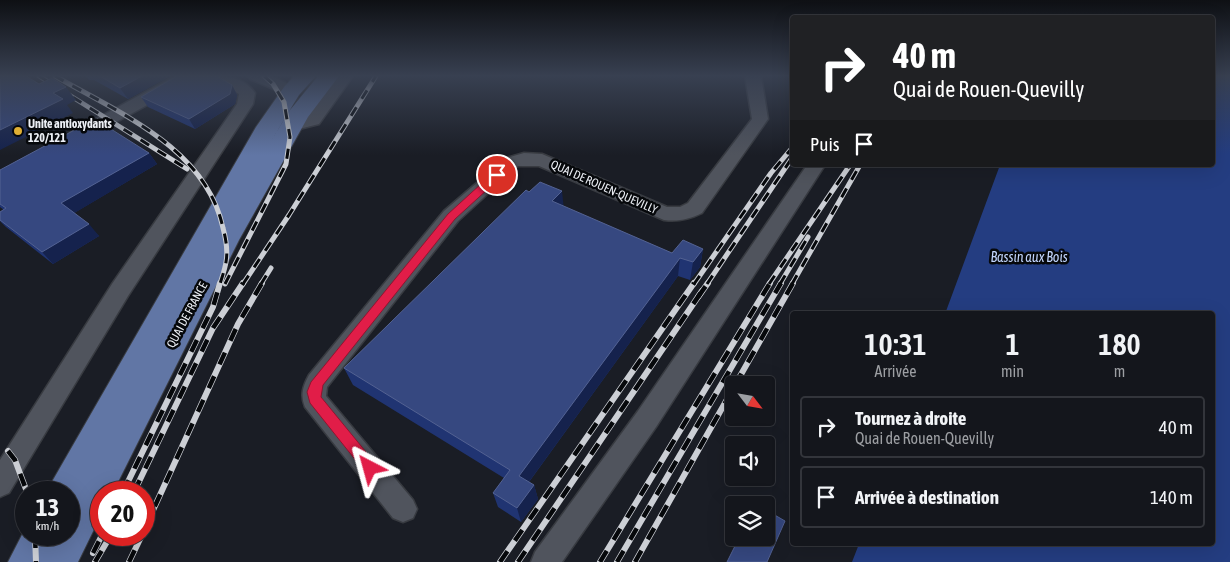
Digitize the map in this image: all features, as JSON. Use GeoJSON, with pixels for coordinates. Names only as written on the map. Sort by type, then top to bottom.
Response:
{"type":"FeatureCollection","features":[{"type":"Feature","properties":{"kind":"main road","name":"QUAI DE FRANCE"},"geometry":{"type":"LineString","coordinates":[[71,481],[267,127],[286,102]]}},
{"type":"Feature","properties":{"kind":"main road"},"geometry":{"type":"LineString","coordinates":[[247,204],[248,183],[292,102]]}},
{"type":"Feature","properties":{"kind":"main road","name":"QUAI DE FRANCE"},"geometry":{"type":"LineString","coordinates":[[58,562],[226,240],[291,126],[297,102]]}},
{"type":"Feature","properties":{"kind":"main road"},"geometry":{"type":"LineString","coordinates":[[27,562],[36,546]]}},
{"type":"Feature","properties":{"kind":"street"},"geometry":{"type":"LineString","coordinates":[[59,146],[140,102]]}},
{"type":"Feature","properties":{"kind":"street"},"geometry":{"type":"LineString","coordinates":[[0,484],[120,290],[245,102]]}},
{"type":"Feature","properties":{"kind":"street"},"geometry":{"type":"LineString","coordinates":[[291,126],[313,120],[326,102]]}},
{"type":"Feature","properties":{"kind":"street","name":"QUAI DE ROUEN-QUEVILLY"},"geometry":{"type":"LineString","coordinates":[[403,508],[314,399],[314,392],[317,382],[451,216],[512,162],[524,159],[542,160],[664,213],[674,215],[686,213],[695,208],[757,124],[760,118],[757,102]]}},
{"type":"Feature","properties":{"kind":"street"},"geometry":{"type":"LineString","coordinates":[[545,562],[647,419],[815,167]]}},
{"type":"Feature","properties":{"kind":"street"},"geometry":{"type":"LineString","coordinates":[[564,562],[647,419]]}},
{"type":"Feature","properties":{"kind":"water","name":"Bassin aux Bois"},"geometry":{"type":"Polygon","coordinates":[[[1215,102],[1230,102],[1230,562],[852,562],[858,546],[1215,546],[1215,311],[946,311],[999,167],[1215,167],[1215,102]]]}},
{"type":"Feature","properties":{"kind":"building"},"geometry":{"type":"Polygon","coordinates":[[[0,102],[56,102],[0,130],[0,102]]]}},
{"type":"Feature","properties":{"kind":"building"},"geometry":{"type":"Polygon","coordinates":[[[152,102],[217,102],[189,119],[152,102]]]}},
{"type":"Feature","properties":{"kind":"building"},"geometry":{"type":"Polygon","coordinates":[[[95,119],[149,153],[61,203],[89,224],[42,252],[0,220],[0,212],[6,208],[0,204],[0,170],[95,119]]]}},
{"type":"Feature","properties":{"kind":"building"},"geometry":{"type":"Polygon","coordinates":[[[540,182],[562,191],[552,201],[672,253],[683,240],[703,249],[693,262],[680,258],[519,476],[534,485],[517,508],[493,493],[510,470],[344,368],[526,190],[529,192],[540,182]]]}},
{"type":"Feature","properties":{"kind":"building"},"geometry":{"type":"Polygon","coordinates":[[[775,515],[785,521],[775,544],[775,515]]]}},
{"type":"Feature","properties":{"kind":"building"},"geometry":{"type":"Polygon","coordinates":[[[735,546],[774,546],[767,562],[727,562],[735,546]]]}},
{"type":"Feature","properties":{"kind":"railway"},"geometry":{"type":"LineString","coordinates":[[81,102],[187,169]]}},
{"type":"Feature","properties":{"kind":"railway"},"geometry":{"type":"LineString","coordinates":[[103,102],[157,136],[199,176],[214,200],[225,236],[227,258],[220,284]]}},
{"type":"Feature","properties":{"kind":"railway"},"geometry":{"type":"LineString","coordinates":[[225,284],[286,164],[290,137],[284,102]]}},
{"type":"Feature","properties":{"kind":"railway"},"geometry":{"type":"LineString","coordinates":[[243,284],[360,102]]}},
{"type":"Feature","properties":{"kind":"railway"},"geometry":{"type":"LineString","coordinates":[[694,284],[771,173],[790,150]]}},
{"type":"Feature","properties":{"kind":"railway"},"geometry":{"type":"LineString","coordinates":[[707,284],[790,161]]}},
{"type":"Feature","properties":{"kind":"railway"},"geometry":{"type":"LineString","coordinates":[[769,284],[849,167]]}},
{"type":"Feature","properties":{"kind":"railway"},"geometry":{"type":"LineString","coordinates":[[792,284],[859,167]]}},
{"type":"Feature","properties":{"kind":"railway"},"geometry":{"type":"LineString","coordinates":[[780,284],[808,237]]}},
{"type":"Feature","properties":{"kind":"railway"},"geometry":{"type":"LineString","coordinates":[[261,284],[271,268]]}},
{"type":"Feature","properties":{"kind":"railway"},"geometry":{"type":"LineString","coordinates":[[128,481],[213,307],[220,283]]}},
{"type":"Feature","properties":{"kind":"railway"},"geometry":{"type":"LineString","coordinates":[[139,481],[213,328],[243,283]]}},
{"type":"Feature","properties":{"kind":"railway"},"geometry":{"type":"LineString","coordinates":[[155,506],[238,324],[262,283]]}},
{"type":"Feature","properties":{"kind":"railway"},"geometry":{"type":"LineString","coordinates":[[500,562],[694,283]]}},
{"type":"Feature","properties":{"kind":"railway"},"geometry":{"type":"LineString","coordinates":[[698,297],[708,283]]}},
{"type":"Feature","properties":{"kind":"railway"},"geometry":{"type":"LineString","coordinates":[[600,562],[770,283]]}},
{"type":"Feature","properties":{"kind":"railway"},"geometry":{"type":"LineString","coordinates":[[617,562],[781,283]]}},
{"type":"Feature","properties":{"kind":"railway"},"geometry":{"type":"LineString","coordinates":[[740,376],[793,283]]}},
{"type":"Feature","properties":{"kind":"railway"},"geometry":{"type":"LineString","coordinates":[[518,562],[702,291]]}},
{"type":"Feature","properties":{"kind":"railway"},"geometry":{"type":"LineString","coordinates":[[635,562],[725,403]]}},
{"type":"Feature","properties":{"kind":"railway"},"geometry":{"type":"LineString","coordinates":[[8,451],[15,460],[23,481]]}},
{"type":"Feature","properties":{"kind":"railway"},"geometry":{"type":"LineString","coordinates":[[35,546],[36,562]]}},
{"type":"Feature","properties":{"kind":"railway"},"geometry":{"type":"LineString","coordinates":[[93,553],[96,546]]}},
{"type":"Feature","properties":{"kind":"railway"},"geometry":{"type":"LineString","coordinates":[[95,562],[104,546]]}},
{"type":"Feature","properties":{"kind":"railway"},"geometry":{"type":"LineString","coordinates":[[129,562],[137,546]]}},
{"type":"Feature","properties":{"kind":"place","name":"Unite antioxydants 120/121"},"geometry":{"type":"Point","coordinates":[18,131]}},
{"type":"Feature","properties":{"kind":"route"},"geometry":{"type":"LineString","coordinates":[[370,468],[314,399],[317,382],[451,216],[497,175]]}}]}
